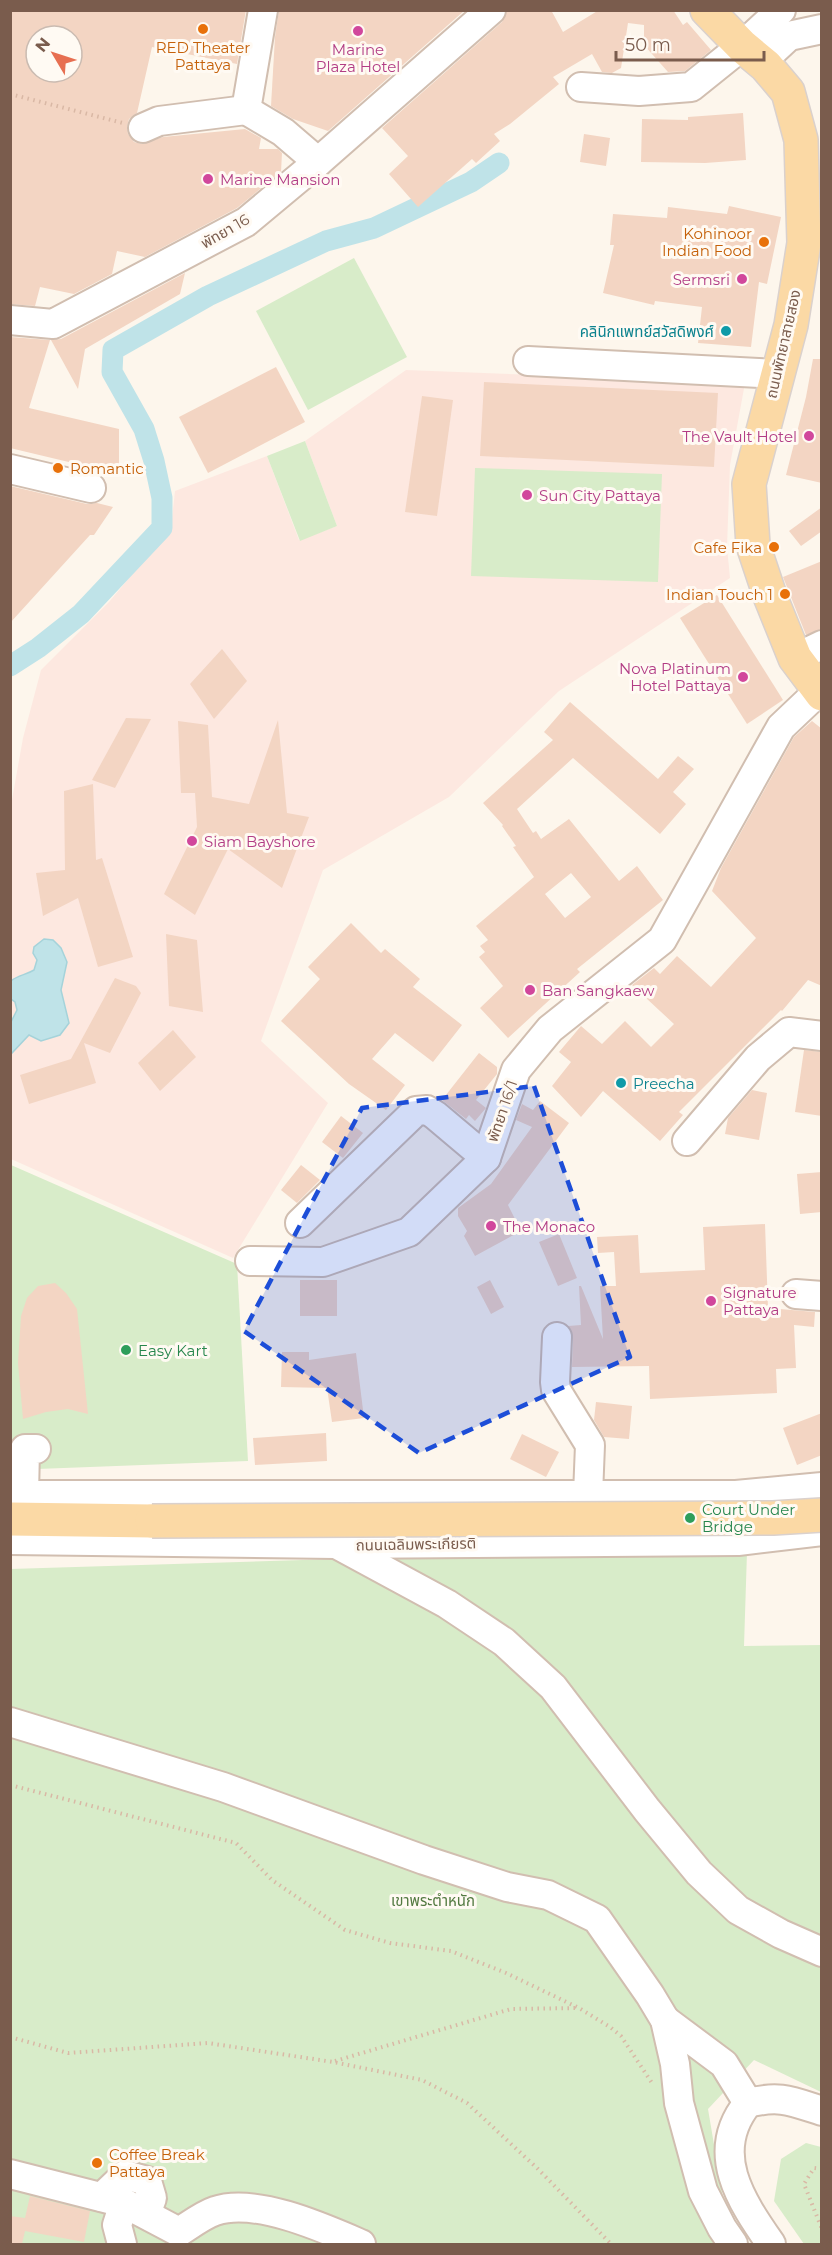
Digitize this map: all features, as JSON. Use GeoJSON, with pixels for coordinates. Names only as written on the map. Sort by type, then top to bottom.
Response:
{"type":"FeatureCollection","features":[{"type":"Feature","properties":{"kind":"main road","name":"ถนนพัทยาสายสอง"},"geometry":{"type":"LineString","coordinates":[[707,10],[788,92],[801,140],[812,206],[813,243],[764,420],[749,484],[753,545],[770,596],[808,651],[820,692]]}},
{"type":"Feature","properties":{"kind":"main road"},"geometry":{"type":"LineString","coordinates":[[15,1503],[152,1521],[773,1518],[822,1515]]}},
{"type":"Feature","properties":{"kind":"street"},"geometry":{"type":"LineString","coordinates":[[246,110],[263,10]]}},
{"type":"Feature","properties":{"kind":"street","name":"พัทยา 16"},"geometry":{"type":"LineString","coordinates":[[10,320],[53,324],[246,222],[491,10]]}},
{"type":"Feature","properties":{"kind":"street"},"geometry":{"type":"LineString","coordinates":[[752,54],[781,10]]}},
{"type":"Feature","properties":{"kind":"street"},"geometry":{"type":"LineString","coordinates":[[581,87],[639,91],[691,87],[789,36],[822,29]]}},
{"type":"Feature","properties":{"kind":"street"},"geometry":{"type":"LineString","coordinates":[[143,128],[159,121],[246,110],[283,132],[318,162]]}},
{"type":"Feature","properties":{"kind":"street"},"geometry":{"type":"LineString","coordinates":[[528,361],[778,374]]}},
{"type":"Feature","properties":{"kind":"street"},"geometry":{"type":"LineString","coordinates":[[10,469],[91,488]]}},
{"type":"Feature","properties":{"kind":"street","name":"พัทยา 16/1"},"geometry":{"type":"LineString","coordinates":[[250,1261],[323,1262],[409,1232],[486,1158],[516,1070],[550,1029],[662,940],[781,727],[820,692]]}},
{"type":"Feature","properties":{"kind":"street"},"geometry":{"type":"LineString","coordinates":[[687,1141],[758,1058],[789,1032],[822,1036]]}},
{"type":"Feature","properties":{"kind":"street"},"geometry":{"type":"LineString","coordinates":[[300,1223],[416,1111],[427,1110],[435,1115],[486,1158]]}},
{"type":"Feature","properties":{"kind":"street"},"geometry":{"type":"LineString","coordinates":[[557,1337],[556,1390],[590,1445],[588,1495]]}},
{"type":"Feature","properties":{"kind":"street"},"geometry":{"type":"LineString","coordinates":[[36,1449],[25,1449],[15,1503],[749,1495],[822,1486]]}},
{"type":"Feature","properties":{"kind":"street"},"geometry":{"type":"LineString","coordinates":[[749,1495],[757,1504],[761,1514],[760,1527],[754,1539]]}},
{"type":"Feature","properties":{"kind":"street","name":"ถนนเฉลิมพระเกียรติ"},"geometry":{"type":"LineString","coordinates":[[10,1540],[336,1544],[754,1539],[822,1531]]}},
{"type":"Feature","properties":{"kind":"street"},"geometry":{"type":"LineString","coordinates":[[336,1544],[447,1604],[504,1642],[554,1687],[647,1810],[699,1873],[738,1910],[781,1934],[822,1952]]}},
{"type":"Feature","properties":{"kind":"street"},"geometry":{"type":"LineString","coordinates":[[10,1722],[223,1787],[424,1860],[497,1883],[548,1895],[597,1920],[665,2020],[675,2064],[679,2103],[703,2191],[722,2228],[734,2244]]}},
{"type":"Feature","properties":{"kind":"street"},"geometry":{"type":"LineString","coordinates":[[665,2020],[724,2064],[748,2103]]}},
{"type":"Feature","properties":{"kind":"street"},"geometry":{"type":"LineString","coordinates":[[771,2244],[738,2191],[732,2174],[729,2156],[733,2125],[748,2103],[767,2098],[784,2099],[822,2111]]}},
{"type":"Feature","properties":{"kind":"street"},"geometry":{"type":"LineString","coordinates":[[10,2174],[124,2205],[179,2232],[216,2211],[246,2208],[278,2212],[361,2244]]}},
{"type":"Feature","properties":{"kind":"street"},"geometry":{"type":"LineString","coordinates":[[122,2244],[117,2225],[124,2205]]}},
{"type":"Feature","properties":{"kind":"path"},"geometry":{"type":"LineString","coordinates":[[10,94],[143,128]]}},
{"type":"Feature","properties":{"kind":"path"},"geometry":{"type":"LineString","coordinates":[[10,1785],[237,1843],[272,1880],[345,1930],[390,1943],[451,1951],[507,1973],[579,2008],[621,2036],[656,2089]]}},
{"type":"Feature","properties":{"kind":"path"},"geometry":{"type":"LineString","coordinates":[[333,2062],[511,2009],[579,2008]]}},
{"type":"Feature","properties":{"kind":"path"},"geometry":{"type":"LineString","coordinates":[[10,2037],[68,2053],[208,2043],[333,2062],[422,2080],[467,2103],[538,2169],[611,2244]]}},
{"type":"Feature","properties":{"kind":"path"},"geometry":{"type":"LineString","coordinates":[[822,2169],[814,2168],[804,2184],[822,2229]]}},
{"type":"Feature","properties":{"kind":"highlighted area"},"geometry":{"type":"Polygon","coordinates":[[[534,1086],[630,1357],[419,1453],[244,1331],[362,1108],[534,1086]]]}},
{"type":"Feature","properties":{"kind":"shaded area","name":"Siam Bayshore"},"geometry":{"type":"Polygon","coordinates":[[[406,370],[745,383],[730,465],[727,547],[730,578],[559,691],[449,797],[323,870],[261,1041],[328,1103],[233,1258],[11,1159],[10,811],[23,738],[41,670],[109,602],[171,528],[175,491],[267,456],[299,540],[337,526],[305,441],[406,370]]]}},
{"type":"Feature","properties":{"kind":"green space"},"geometry":{"type":"Polygon","coordinates":[[[354,258],[407,357],[308,410],[256,311],[354,258]]]}},
{"type":"Feature","properties":{"kind":"green space"},"geometry":{"type":"Polygon","coordinates":[[[305,441],[337,526],[300,541],[267,456],[305,441]]]}},
{"type":"Feature","properties":{"kind":"green space"},"geometry":{"type":"Polygon","coordinates":[[[475,468],[662,474],[658,582],[471,576],[475,468]]]}},
{"type":"Feature","properties":{"kind":"green space","name":"Easy Kart"},"geometry":{"type":"Polygon","coordinates":[[[11,1165],[237,1264],[248,1461],[11,1470],[11,1165]]]}},
{"type":"Feature","properties":{"kind":"green space","name":"เขาพระตำหนัก"},"geometry":{"type":"Polygon","coordinates":[[[747,1552],[744,1646],[822,1645],[821,2092],[754,2060],[708,2109],[725,2210],[750,2244],[11,2244],[10,1569],[498,1554],[747,1552]]]}},
{"type":"Feature","properties":{"kind":"green space"},"geometry":{"type":"Polygon","coordinates":[[[806,2143],[821,2147],[821,2244],[804,2244],[774,2201],[781,2159],[806,2143]]]}},
{"type":"Feature","properties":{"kind":"water"},"geometry":{"type":"Polygon","coordinates":[[[44,939],[53,940],[61,948],[67,962],[61,990],[69,1023],[60,1035],[41,1041],[29,1035],[11,1054],[11,1022],[17,1010],[15,1002],[11,999],[11,981],[34,970],[37,960],[33,953],[34,947],[44,939]]]}},
{"type":"Feature","properties":{"kind":"building"},"geometry":{"type":"Polygon","coordinates":[[[10,10],[246,10],[237,64],[152,47],[137,113],[129,119],[128,134],[134,142],[142,144],[163,137],[245,129],[261,138],[259,149],[278,149],[282,153],[281,172],[237,208],[145,257],[117,251],[112,274],[74,294],[40,287],[35,306],[10,304],[10,10]]]}},
{"type":"Feature","properties":{"kind":"building"},"geometry":{"type":"Polygon","coordinates":[[[279,10],[465,10],[328,131],[293,119],[271,106],[279,10]]]}},
{"type":"Feature","properties":{"kind":"building"},"geometry":{"type":"Polygon","coordinates":[[[507,10],[551,10],[563,32],[599,10],[673,10],[683,25],[687,22],[711,50],[685,71],[668,72],[644,45],[644,25],[628,23],[621,68],[612,73],[602,72],[592,54],[553,77],[559,84],[510,124],[494,134],[500,141],[476,163],[472,159],[418,207],[389,174],[408,156],[382,128],[502,22],[507,10]]]}},
{"type":"Feature","properties":{"kind":"building"},"geometry":{"type":"Polygon","coordinates":[[[743,113],[746,160],[705,163],[641,162],[642,119],[688,120],[688,117],[743,113]]]}},
{"type":"Feature","properties":{"kind":"building"},"geometry":{"type":"Polygon","coordinates":[[[584,134],[610,138],[606,166],[580,162],[584,134]]]}},
{"type":"Feature","properties":{"kind":"building"},"geometry":{"type":"Polygon","coordinates":[[[729,206],[781,217],[767,284],[759,282],[751,347],[698,343],[702,307],[655,301],[654,305],[603,293],[614,245],[610,245],[613,214],[667,218],[668,207],[727,214],[729,206]]]}},
{"type":"Feature","properties":{"kind":"building"},"geometry":{"type":"Polygon","coordinates":[[[185,273],[180,294],[85,349],[78,389],[51,340],[61,339],[185,273]]]}},
{"type":"Feature","properties":{"kind":"building"},"geometry":{"type":"Polygon","coordinates":[[[10,337],[50,340],[29,408],[119,429],[119,474],[10,448],[10,337]]]}},
{"type":"Feature","properties":{"kind":"building","name":"The Vault Hotel"},"geometry":{"type":"Polygon","coordinates":[[[813,359],[822,359],[822,483],[786,475],[813,359]]]}},
{"type":"Feature","properties":{"kind":"building"},"geometry":{"type":"Polygon","coordinates":[[[276,367],[305,422],[208,473],[179,417],[276,367]]]}},
{"type":"Feature","properties":{"kind":"building"},"geometry":{"type":"Polygon","coordinates":[[[484,382],[718,393],[714,467],[480,456],[484,382]]]}},
{"type":"Feature","properties":{"kind":"building"},"geometry":{"type":"Polygon","coordinates":[[[422,396],[453,400],[437,516],[405,512],[422,396]]]}},
{"type":"Feature","properties":{"kind":"building"},"geometry":{"type":"Polygon","coordinates":[[[10,486],[87,504],[97,503],[113,507],[94,535],[90,535],[10,623],[10,486]]]}},
{"type":"Feature","properties":{"kind":"building"},"geometry":{"type":"Polygon","coordinates":[[[822,507],[822,531],[801,546],[789,531],[822,507]]]}},
{"type":"Feature","properties":{"kind":"building"},"geometry":{"type":"Polygon","coordinates":[[[822,561],[822,629],[806,635],[783,577],[822,561]]]}},
{"type":"Feature","properties":{"kind":"building","name":"Nova Platinum Hotel Pattaya"},"geometry":{"type":"Polygon","coordinates":[[[717,595],[783,700],[747,724],[680,618],[717,595]]]}},
{"type":"Feature","properties":{"kind":"building"},"geometry":{"type":"Polygon","coordinates":[[[222,649],[247,681],[214,719],[190,684],[222,649]]]}},
{"type":"Feature","properties":{"kind":"building"},"geometry":{"type":"Polygon","coordinates":[[[570,702],[658,779],[678,756],[694,769],[673,792],[686,804],[660,834],[573,758],[517,809],[533,833],[536,831],[541,839],[569,819],[619,881],[637,866],[663,900],[577,969],[580,972],[508,1038],[480,1008],[503,986],[479,957],[485,952],[480,946],[488,940],[476,926],[534,877],[513,847],[516,846],[503,825],[483,803],[553,740],[544,732],[570,702]],[[571,873],[545,894],[565,918],[591,897],[571,873]]]}},
{"type":"Feature","properties":{"kind":"building"},"geometry":{"type":"Polygon","coordinates":[[[126,718],[151,719],[115,788],[92,780],[126,718]]]}},
{"type":"Feature","properties":{"kind":"building"},"geometry":{"type":"Polygon","coordinates":[[[278,720],[287,813],[309,817],[282,888],[228,849],[195,915],[164,894],[197,827],[195,793],[181,793],[178,721],[208,725],[212,797],[249,804],[278,720]]]}},
{"type":"Feature","properties":{"kind":"building"},"geometry":{"type":"Polygon","coordinates":[[[812,721],[822,729],[822,986],[808,980],[782,1011],[679,1112],[683,1115],[660,1141],[603,1091],[581,1117],[552,1086],[571,1062],[559,1052],[581,1026],[602,1044],[625,1021],[651,1047],[674,1024],[632,985],[654,968],[660,974],[677,956],[711,987],[756,938],[712,891],[721,868],[794,737],[812,721]]]}},
{"type":"Feature","properties":{"kind":"building"},"geometry":{"type":"Polygon","coordinates":[[[93,784],[96,860],[102,858],[133,957],[98,967],[78,898],[43,916],[36,873],[65,870],[64,791],[93,784]]]}},
{"type":"Feature","properties":{"kind":"building"},"geometry":{"type":"Polygon","coordinates":[[[351,923],[381,953],[385,949],[420,979],[413,987],[462,1025],[433,1062],[395,1033],[372,1059],[405,1085],[386,1110],[349,1084],[281,1021],[320,979],[308,967],[351,923]]]}},
{"type":"Feature","properties":{"kind":"building"},"geometry":{"type":"Polygon","coordinates":[[[166,934],[197,940],[203,1012],[169,1006],[166,934]]]}},
{"type":"Feature","properties":{"kind":"building"},"geometry":{"type":"Polygon","coordinates":[[[115,978],[136,986],[141,993],[110,1053],[84,1043],[96,1083],[29,1104],[20,1075],[71,1059],[115,978]]]}},
{"type":"Feature","properties":{"kind":"building"},"geometry":{"type":"Polygon","coordinates":[[[173,1030],[196,1057],[160,1091],[138,1063],[173,1030]]]}},
{"type":"Feature","properties":{"kind":"building"},"geometry":{"type":"Polygon","coordinates":[[[804,1050],[822,1052],[822,1116],[795,1112],[804,1050]]]}},
{"type":"Feature","properties":{"kind":"building"},"geometry":{"type":"Polygon","coordinates":[[[479,1053],[497,1067],[497,1074],[476,1100],[486,1108],[475,1121],[469,1115],[466,1119],[442,1100],[479,1053]]]}},
{"type":"Feature","properties":{"kind":"building"},"geometry":{"type":"Polygon","coordinates":[[[752,1090],[767,1093],[759,1140],[725,1134],[728,1118],[752,1090]]]}},
{"type":"Feature","properties":{"kind":"building"},"geometry":{"type":"Polygon","coordinates":[[[540,1101],[569,1123],[508,1205],[521,1231],[475,1256],[464,1236],[467,1231],[458,1216],[458,1208],[491,1184],[532,1127],[516,1120],[522,1104],[533,1110],[540,1101]]]}},
{"type":"Feature","properties":{"kind":"building"},"geometry":{"type":"Polygon","coordinates":[[[341,1116],[363,1133],[343,1158],[322,1142],[341,1116]]]}},
{"type":"Feature","properties":{"kind":"building"},"geometry":{"type":"Polygon","coordinates":[[[301,1165],[320,1180],[297,1203],[281,1190],[301,1165]]]}},
{"type":"Feature","properties":{"kind":"building"},"geometry":{"type":"Polygon","coordinates":[[[822,1172],[822,1212],[800,1214],[797,1174],[822,1172]]]}},
{"type":"Feature","properties":{"kind":"building"},"geometry":{"type":"Polygon","coordinates":[[[765,1224],[768,1308],[815,1312],[814,1327],[794,1325],[796,1368],[776,1369],[777,1393],[650,1399],[649,1366],[572,1367],[573,1337],[568,1326],[581,1325],[579,1286],[581,1286],[603,1339],[600,1286],[616,1286],[614,1252],[598,1253],[597,1237],[638,1235],[640,1273],[705,1270],[703,1227],[765,1224]]]}},
{"type":"Feature","properties":{"kind":"building"},"geometry":{"type":"Polygon","coordinates":[[[559,1234],[577,1278],[558,1286],[539,1242],[559,1234]]]}},
{"type":"Feature","properties":{"kind":"building"},"geometry":{"type":"Polygon","coordinates":[[[300,1280],[337,1280],[337,1316],[300,1316],[300,1280]]]}},
{"type":"Feature","properties":{"kind":"building"},"geometry":{"type":"Polygon","coordinates":[[[490,1280],[504,1307],[491,1314],[477,1287],[490,1280]]]}},
{"type":"Feature","properties":{"kind":"building"},"geometry":{"type":"Polygon","coordinates":[[[55,1283],[66,1293],[77,1309],[88,1414],[68,1409],[46,1412],[23,1419],[18,1363],[21,1316],[27,1298],[38,1286],[55,1283]]]}},
{"type":"Feature","properties":{"kind":"building"},"geometry":{"type":"Polygon","coordinates":[[[282,1352],[309,1352],[309,1360],[356,1353],[364,1418],[332,1422],[327,1388],[281,1387],[282,1352]]]}},
{"type":"Feature","properties":{"kind":"building"},"geometry":{"type":"Polygon","coordinates":[[[596,1402],[632,1406],[629,1439],[604,1437],[594,1420],[596,1402]]]}},
{"type":"Feature","properties":{"kind":"building"},"geometry":{"type":"Polygon","coordinates":[[[822,1413],[822,1455],[797,1465],[783,1428],[822,1413]]]}},
{"type":"Feature","properties":{"kind":"building"},"geometry":{"type":"Polygon","coordinates":[[[326,1433],[327,1461],[255,1465],[253,1438],[326,1433]]]}},
{"type":"Feature","properties":{"kind":"building"},"geometry":{"type":"Polygon","coordinates":[[[522,1434],[559,1452],[546,1477],[510,1459],[522,1434]]]}},
{"type":"Feature","properties":{"kind":"building"},"geometry":{"type":"Polygon","coordinates":[[[30,2196],[90,2211],[84,2242],[25,2231],[22,2244],[10,2244],[10,2216],[25,2218],[30,2196]]]}},
{"type":"Feature","properties":{"kind":"waterway"},"geometry":{"type":"LineString","coordinates":[[10,666],[38,648],[81,614],[162,528],[162,498],[154,461],[144,429],[112,372],[113,350],[208,296],[326,241],[374,228],[471,182],[499,163]]}},
{"type":"Feature","properties":{"kind":"place","name":"RED Theater Pattaya"},"geometry":{"type":"Point","coordinates":[203,29]}},
{"type":"Feature","properties":{"kind":"place","name":"Marine Plaza Hotel"},"geometry":{"type":"Point","coordinates":[358,31]}},
{"type":"Feature","properties":{"kind":"place","name":"Marine Mansion"},"geometry":{"type":"Point","coordinates":[208,179]}},
{"type":"Feature","properties":{"kind":"place","name":"Kohinoor Indian Food"},"geometry":{"type":"Point","coordinates":[764,242]}},
{"type":"Feature","properties":{"kind":"place","name":"Sermsri"},"geometry":{"type":"Point","coordinates":[742,279]}},
{"type":"Feature","properties":{"kind":"place","name":"คลินิกแพทย์สวัสดิพงศ์"},"geometry":{"type":"Point","coordinates":[726,331]}},
{"type":"Feature","properties":{"kind":"place","name":"The Vault Hotel"},"geometry":{"type":"Point","coordinates":[809,436]}},
{"type":"Feature","properties":{"kind":"place","name":"Romantic"},"geometry":{"type":"Point","coordinates":[58,468]}},
{"type":"Feature","properties":{"kind":"place","name":"Sun City Pattaya"},"geometry":{"type":"Point","coordinates":[527,495]}},
{"type":"Feature","properties":{"kind":"place","name":"Cafe Fika"},"geometry":{"type":"Point","coordinates":[774,547]}},
{"type":"Feature","properties":{"kind":"place","name":"Indian Touch 1"},"geometry":{"type":"Point","coordinates":[785,594]}},
{"type":"Feature","properties":{"kind":"place","name":"Nova Platinum Hotel Pattaya"},"geometry":{"type":"Point","coordinates":[743,677]}},
{"type":"Feature","properties":{"kind":"place","name":"Siam Bayshore"},"geometry":{"type":"Point","coordinates":[192,841]}},
{"type":"Feature","properties":{"kind":"place","name":"Ban Sangkaew"},"geometry":{"type":"Point","coordinates":[530,990]}},
{"type":"Feature","properties":{"kind":"place","name":"Preecha"},"geometry":{"type":"Point","coordinates":[621,1083]}},
{"type":"Feature","properties":{"kind":"place","name":"The Monaco"},"geometry":{"type":"Point","coordinates":[491,1226]}},
{"type":"Feature","properties":{"kind":"place","name":"Signature Pattaya"},"geometry":{"type":"Point","coordinates":[711,1301]}},
{"type":"Feature","properties":{"kind":"place","name":"Easy Kart"},"geometry":{"type":"Point","coordinates":[126,1350]}},
{"type":"Feature","properties":{"kind":"place","name":"Court Under Bridge"},"geometry":{"type":"Point","coordinates":[690,1518]}},
{"type":"Feature","properties":{"kind":"place","name":"Coffee Break Pattaya"},"geometry":{"type":"Point","coordinates":[97,2163]}}]}
